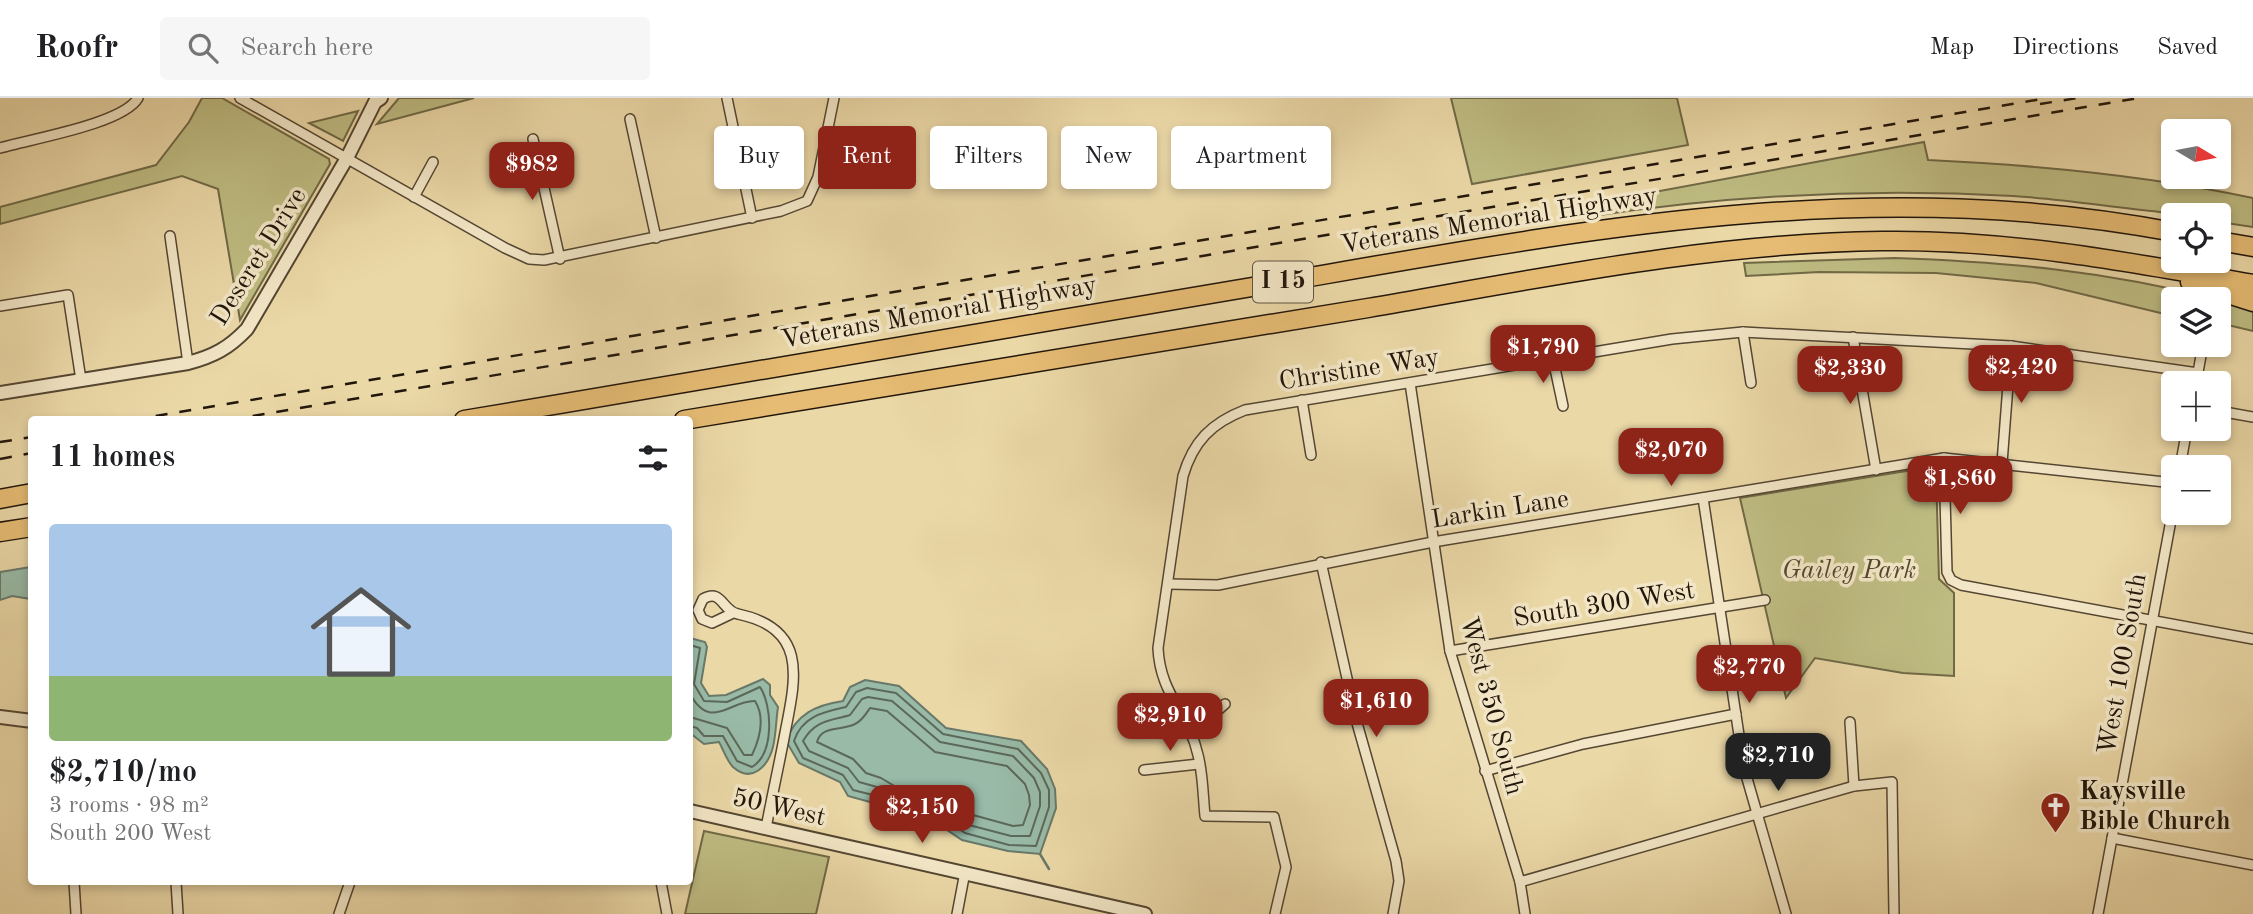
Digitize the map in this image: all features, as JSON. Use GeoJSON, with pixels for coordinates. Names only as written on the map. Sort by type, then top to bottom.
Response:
{"type":"FeatureCollection","features":[{"type":"Feature","properties":{"kind":"highway","name":"Veterans Memorial Highway"},"geometry":{"type":"LineString","coordinates":[[488,416],[1556,235],[1752,212],[1877,205],[1996,209],[2107,219],[2161,228]]}},
{"type":"Feature","properties":{"kind":"highway"},"geometry":{"type":"LineString","coordinates":[[2231,234],[2253,237]]}},
{"type":"Feature","properties":{"kind":"highway","name":"I 15"},"geometry":{"type":"LineString","coordinates":[[693,419],[1560,275],[1757,248],[1882,241],[2000,245],[2113,259],[2253,284]]}},
{"type":"Feature","properties":{"kind":"highway"},"geometry":{"type":"LineString","coordinates":[[2231,243],[2253,247]]}},
{"type":"Feature","properties":{"kind":"highway"},"geometry":{"type":"LineString","coordinates":[[2113,259],[2253,302]]}},
{"type":"Feature","properties":{"kind":"highway"},"geometry":{"type":"LineString","coordinates":[[0,499],[28,494]]}},
{"type":"Feature","properties":{"kind":"highway"},"geometry":{"type":"LineString","coordinates":[[0,532],[28,528]]}},
{"type":"Feature","properties":{"kind":"street"},"geometry":{"type":"LineString","coordinates":[[0,148],[112,117],[135,104],[138,98]]}},
{"type":"Feature","properties":{"kind":"street","name":"Deseret Drive"},"geometry":{"type":"LineString","coordinates":[[0,393],[188,363],[213,356],[232,345],[247,329],[347,158],[376,102],[381,98]]}},
{"type":"Feature","properties":{"kind":"street"},"geometry":{"type":"LineString","coordinates":[[727,98],[752,218]]}},
{"type":"Feature","properties":{"kind":"street"},"geometry":{"type":"LineString","coordinates":[[242,99],[529,259],[560,259],[752,218],[807,201],[818,177],[834,98]]}},
{"type":"Feature","properties":{"kind":"street"},"geometry":{"type":"LineString","coordinates":[[630,118],[656,238]]}},
{"type":"Feature","properties":{"kind":"street"},"geometry":{"type":"LineString","coordinates":[[533,139],[560,259]]}},
{"type":"Feature","properties":{"kind":"street"},"geometry":{"type":"LineString","coordinates":[[414,197],[433,162]]}},
{"type":"Feature","properties":{"kind":"street"},"geometry":{"type":"LineString","coordinates":[[170,236],[188,363]]}},
{"type":"Feature","properties":{"kind":"street"},"geometry":{"type":"LineString","coordinates":[[0,306],[68,295],[82,380]]}},
{"type":"Feature","properties":{"kind":"street"},"geometry":{"type":"LineString","coordinates":[[1743,332],[1751,383]]}},
{"type":"Feature","properties":{"kind":"street","name":"Christine Way"},"geometry":{"type":"LineString","coordinates":[[1275,914],[1286,867],[1274,817],[1205,816],[1199,765],[1187,725],[1170,699],[1159,666],[1158,648],[1184,476],[1189,456],[1212,426],[1245,410],[1301,400],[1672,339],[1743,332],[2011,346],[2184,371]]}},
{"type":"Feature","properties":{"kind":"street"},"geometry":{"type":"LineString","coordinates":[[1853,337],[1876,470]]}},
{"type":"Feature","properties":{"kind":"street"},"geometry":{"type":"LineString","coordinates":[[2002,463],[2011,346]]}},
{"type":"Feature","properties":{"kind":"street"},"geometry":{"type":"LineString","coordinates":[[1553,359],[1563,406]]}},
{"type":"Feature","properties":{"kind":"street","name":"West 350 South"},"geometry":{"type":"LineString","coordinates":[[1410,383],[1450,651],[1520,882],[1525,914]]}},
{"type":"Feature","properties":{"kind":"street"},"geometry":{"type":"LineString","coordinates":[[1301,400],[1311,455]]}},
{"type":"Feature","properties":{"kind":"street"},"geometry":{"type":"LineString","coordinates":[[2231,413],[2253,417]]}},
{"type":"Feature","properties":{"kind":"street"},"geometry":{"type":"LineString","coordinates":[[1944,458],[1947,572],[1951,580],[1961,585],[2253,639]]}},
{"type":"Feature","properties":{"kind":"street","name":"Larkin Lane"},"geometry":{"type":"LineString","coordinates":[[1168,584],[1218,585],[1321,562],[1433,542],[1944,458],[2161,481]]}},
{"type":"Feature","properties":{"kind":"street"},"geometry":{"type":"LineString","coordinates":[[1703,498],[1744,768],[1786,914]]}},
{"type":"Feature","properties":{"kind":"street","name":"West 100 South"},"geometry":{"type":"LineString","coordinates":[[2098,914],[2170,525]]}},
{"type":"Feature","properties":{"kind":"street"},"geometry":{"type":"LineString","coordinates":[[1321,562],[1357,723],[1396,861],[1399,881],[1393,914]]}},
{"type":"Feature","properties":{"kind":"street","name":"South 300 West"},"geometry":{"type":"LineString","coordinates":[[1450,651],[1765,600]]}},
{"type":"Feature","properties":{"kind":"street"},"geometry":{"type":"LineString","coordinates":[[733,613],[768,624],[781,635],[789,649],[795,671],[766,828]]}},
{"type":"Feature","properties":{"kind":"street"},"geometry":{"type":"LineString","coordinates":[[1187,725],[1216,712],[1225,704]]}},
{"type":"Feature","properties":{"kind":"street"},"geometry":{"type":"LineString","coordinates":[[1485,771],[1583,744],[1736,713]]}},
{"type":"Feature","properties":{"kind":"street"},"geometry":{"type":"LineString","coordinates":[[0,718],[28,721]]}},
{"type":"Feature","properties":{"kind":"street"},"geometry":{"type":"LineString","coordinates":[[1850,722],[1854,786]]}},
{"type":"Feature","properties":{"kind":"street"},"geometry":{"type":"LineString","coordinates":[[1144,770],[1199,765]]}},
{"type":"Feature","properties":{"kind":"street"},"geometry":{"type":"LineString","coordinates":[[1520,882],[1854,786],[1892,782],[1894,914]]}},
{"type":"Feature","properties":{"kind":"street","name":"50 West"},"geometry":{"type":"LineString","coordinates":[[693,812],[1145,914]]}},
{"type":"Feature","properties":{"kind":"street"},"geometry":{"type":"LineString","coordinates":[[2112,838],[2253,864]]}},
{"type":"Feature","properties":{"kind":"street"},"geometry":{"type":"LineString","coordinates":[[957,914],[965,872]]}},
{"type":"Feature","properties":{"kind":"street"},"geometry":{"type":"LineString","coordinates":[[74,885],[76,914]]}},
{"type":"Feature","properties":{"kind":"street"},"geometry":{"type":"LineString","coordinates":[[176,885],[178,914]]}},
{"type":"Feature","properties":{"kind":"street"},"geometry":{"type":"LineString","coordinates":[[339,914],[349,885]]}},
{"type":"Feature","properties":{"kind":"street"},"geometry":{"type":"LineString","coordinates":[[662,885],[667,914]]}},
{"type":"Feature","properties":{"kind":"green space"},"geometry":{"type":"Polygon","coordinates":[[[202,98],[222,98],[329,159],[330,164],[240,320],[218,189],[182,176],[0,224],[0,207],[156,165],[189,122],[202,98]]]}},
{"type":"Feature","properties":{"kind":"green space"},"geometry":{"type":"Polygon","coordinates":[[[399,98],[474,98],[377,124],[399,98]]]}},
{"type":"Feature","properties":{"kind":"green space"},"geometry":{"type":"Polygon","coordinates":[[[1451,98],[1677,98],[1688,145],[1472,184],[1451,98]]]}},
{"type":"Feature","properties":{"kind":"green space"},"geometry":{"type":"Polygon","coordinates":[[[358,111],[343,141],[309,123],[358,111]]]}},
{"type":"Feature","properties":{"kind":"green space"},"geometry":{"type":"Polygon","coordinates":[[[1924,142],[1928,160],[2091,172],[2161,182],[2161,189],[2206,189],[2253,198],[2253,227],[2231,224],[2231,203],[2161,203],[2161,212],[2013,196],[1959,194],[1799,195],[1693,203],[1586,217],[1584,205],[1924,142]]]}},
{"type":"Feature","properties":{"kind":"green space"},"geometry":{"type":"Polygon","coordinates":[[[1895,258],[1977,262],[2095,275],[2164,287],[2161,287],[2161,313],[2036,283],[1936,273],[1819,272],[1746,276],[1744,263],[1895,258]]]}},
{"type":"Feature","properties":{"kind":"green space"},"geometry":{"type":"Polygon","coordinates":[[[2231,303],[2253,309],[2253,331],[2231,326],[2231,303]]]}},
{"type":"Feature","properties":{"kind":"green space","name":"Gailey Park"},"geometry":{"type":"Polygon","coordinates":[[[1925,468],[1936,473],[1939,579],[1954,593],[1954,676],[1903,673],[1815,658],[1786,698],[1740,498],[1925,468]]]}},
{"type":"Feature","properties":{"kind":"green space"},"geometry":{"type":"Polygon","coordinates":[[[704,831],[829,857],[816,914],[685,914],[704,831]]]}},
{"type":"Feature","properties":{"kind":"water"},"geometry":{"type":"Polygon","coordinates":[[[28,567],[28,599],[12,596],[0,600],[0,572],[28,567]]]}},
{"type":"Feature","properties":{"kind":"water"},"geometry":{"type":"Polygon","coordinates":[[[693,639],[705,642],[707,647],[701,683],[709,696],[726,695],[763,679],[770,685],[770,695],[778,707],[771,754],[763,766],[753,773],[740,772],[733,767],[719,742],[704,744],[693,735],[693,639]]]}},
{"type":"Feature","properties":{"kind":"water"},"geometry":{"type":"Polygon","coordinates":[[[865,680],[899,686],[946,728],[1021,741],[1047,769],[1055,789],[1056,808],[1040,854],[1008,851],[962,840],[941,826],[904,819],[870,802],[848,796],[840,782],[799,763],[786,741],[795,724],[816,708],[843,701],[850,687],[865,680]]]}},
{"type":"Feature","properties":{"kind":"waterway"},"geometry":{"type":"LineString","coordinates":[[1040,854],[1049,869]]}},
{"type":"Feature","properties":{"kind":"railway"},"geometry":{"type":"LineString","coordinates":[[156,416],[2048,98]]}},
{"type":"Feature","properties":{"kind":"railway"},"geometry":{"type":"LineString","coordinates":[[2040,104],[2078,98]]}},
{"type":"Feature","properties":{"kind":"railway"},"geometry":{"type":"LineString","coordinates":[[253,416],[2139,98]]}},
{"type":"Feature","properties":{"kind":"railway"},"geometry":{"type":"LineString","coordinates":[[0,442],[28,438]]}},
{"type":"Feature","properties":{"kind":"railway"},"geometry":{"type":"LineString","coordinates":[[0,459],[28,454]]}},
{"type":"Feature","properties":{"kind":"place","name":"Kaysville Bible Church"},"geometry":{"type":"Point","coordinates":[2056,834]}}]}
